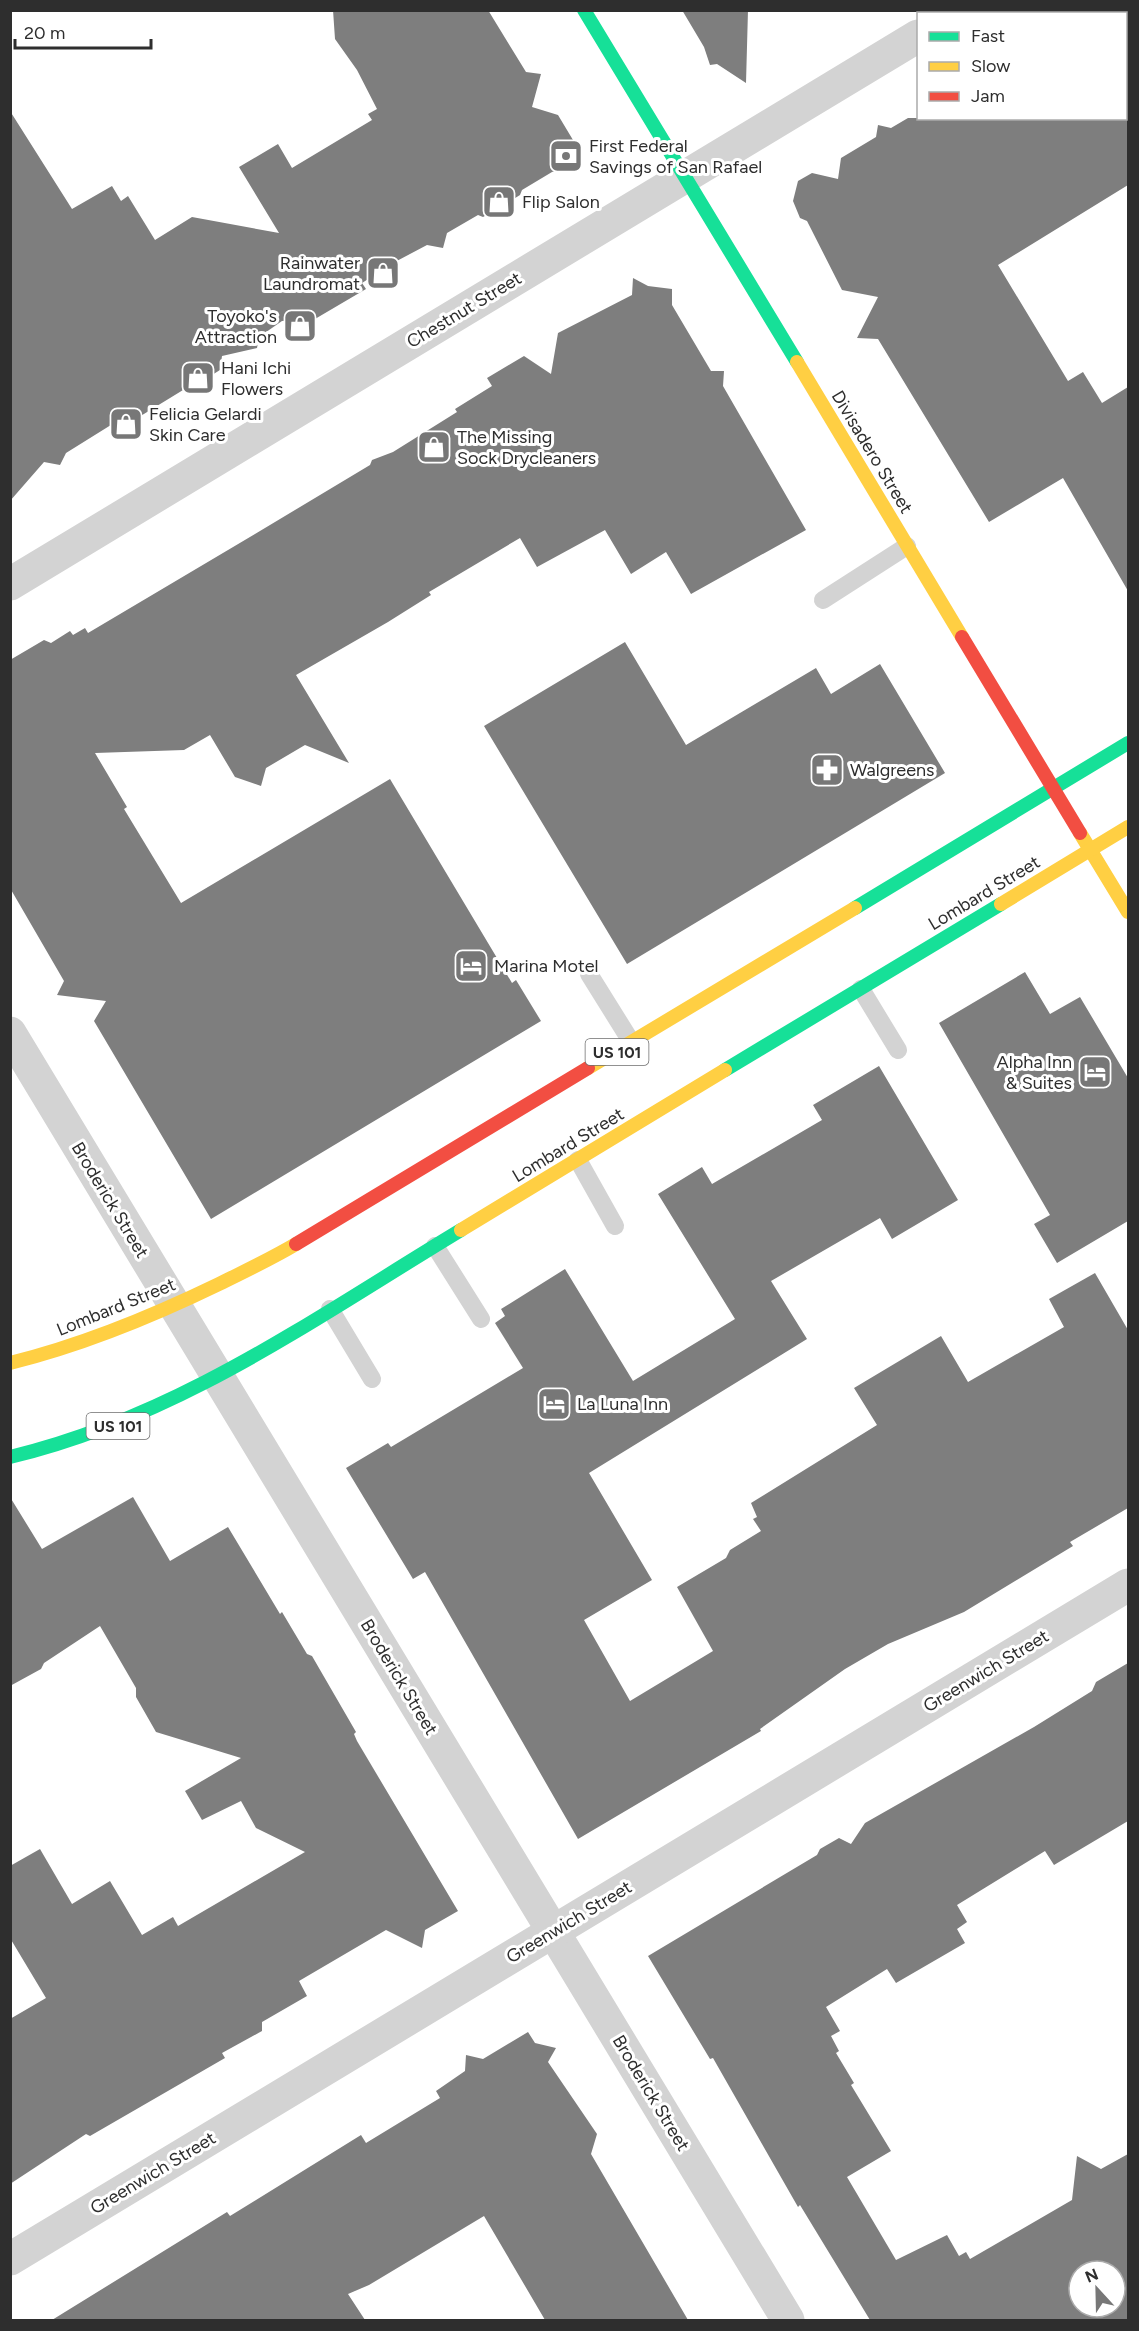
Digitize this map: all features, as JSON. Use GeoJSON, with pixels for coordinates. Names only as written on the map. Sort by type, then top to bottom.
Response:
{"type":"FeatureCollection","features":[{"type":"Feature","properties":{"kind":"main road","name":"Divisadero Street"},"geometry":{"type":"LineString","coordinates":[[584,10],[1128,912]]}},
{"type":"Feature","properties":{"kind":"main road","name":"Lombard Street"},"geometry":{"type":"LineString","coordinates":[[10,1363],[110,1332],[280,1253],[332,1224],[1128,743]]}},
{"type":"Feature","properties":{"kind":"main road","name":"Lombard Street"},"geometry":{"type":"LineString","coordinates":[[10,1457],[89,1437],[129,1422],[218,1377],[1128,827]]}},
{"type":"Feature","properties":{"kind":"street","name":"Chestnut Street"},"geometry":{"type":"LineString","coordinates":[[10,584],[917,37]]}},
{"type":"Feature","properties":{"kind":"street","name":"Broderick Street"},"geometry":{"type":"LineString","coordinates":[[10,1033],[788,2320]]}},
{"type":"Feature","properties":{"kind":"street","name":"Greenwich Street"},"geometry":{"type":"LineString","coordinates":[[10,2259],[1128,1585]]}},
{"type":"Feature","properties":{"kind":"lane"},"geometry":{"type":"LineString","coordinates":[[823,600],[907,546]]}},
{"type":"Feature","properties":{"kind":"lane"},"geometry":{"type":"LineString","coordinates":[[589,974],[632,1043]]}},
{"type":"Feature","properties":{"kind":"lane"},"geometry":{"type":"LineString","coordinates":[[861,989],[898,1050]]}},
{"type":"Feature","properties":{"kind":"lane"},"geometry":{"type":"LineString","coordinates":[[578,1160],[615,1226]]}},
{"type":"Feature","properties":{"kind":"lane"},"geometry":{"type":"LineString","coordinates":[[435,1246],[481,1319]]}},
{"type":"Feature","properties":{"kind":"lane"},"geometry":{"type":"LineString","coordinates":[[330,1309],[372,1379]]}},
{"type":"Feature","properties":{"kind":"building"},"geometry":{"type":"Polygon","coordinates":[[[333,10],[488,10],[526,72],[541,74],[532,107],[558,115],[576,145],[570,161],[566,167],[552,172],[522,190],[520,195],[496,210],[483,217],[478,215],[447,233],[443,248],[427,245],[393,263],[362,283],[366,289],[315,319],[282,321],[259,337],[257,348],[222,356],[220,370],[204,380],[201,379],[139,417],[135,410],[66,453],[60,465],[44,462],[10,501],[10,111],[72,209],[112,186],[121,201],[128,196],[155,240],[192,217],[279,233],[239,167],[278,144],[292,168],[372,120],[368,114],[377,109],[357,70],[335,39],[333,10]]]}},
{"type":"Feature","properties":{"kind":"building"},"geometry":{"type":"Polygon","coordinates":[[[682,10],[748,10],[746,83],[717,64],[710,65],[704,47],[682,10]]]}},
{"type":"Feature","properties":{"kind":"building"},"geometry":{"type":"Polygon","coordinates":[[[1127,101],[1128,185],[998,265],[1068,381],[1083,372],[1102,403],[1128,387],[1128,591],[1063,478],[989,522],[878,339],[857,338],[878,297],[842,290],[807,221],[800,218],[793,201],[798,181],[812,173],[838,179],[841,158],[876,137],[878,125],[891,128],[908,118],[917,118],[917,120],[1127,120],[1127,101]]]}},
{"type":"Feature","properties":{"kind":"building"},"geometry":{"type":"Polygon","coordinates":[[[633,278],[648,286],[672,289],[672,305],[711,371],[724,371],[723,386],[806,530],[691,594],[666,552],[631,574],[605,530],[537,567],[520,538],[429,592],[431,595],[388,622],[296,675],[349,763],[305,745],[266,768],[261,786],[235,777],[210,735],[184,750],[95,753],[127,807],[124,809],[181,903],[390,779],[512,983],[516,980],[541,1021],[211,1219],[94,1021],[106,1001],[57,995],[64,981],[10,888],[10,660],[44,640],[51,643],[70,631],[73,635],[85,628],[88,633],[370,465],[372,460],[393,452],[457,412],[455,409],[492,386],[487,378],[524,356],[551,374],[558,333],[632,295],[633,278]]]}},
{"type":"Feature","properties":{"kind":"building"},"geometry":{"type":"Polygon","coordinates":[[[625,642],[686,745],[816,668],[831,694],[880,664],[945,773],[627,964],[484,726],[625,642]]]}},
{"type":"Feature","properties":{"kind":"building"},"geometry":{"type":"Polygon","coordinates":[[[1025,972],[1050,1014],[1080,997],[1128,1078],[1128,1221],[1057,1263],[1034,1224],[1050,1215],[939,1023],[1025,972]]]}},
{"type":"Feature","properties":{"kind":"building"},"geometry":{"type":"Polygon","coordinates":[[[879,1066],[958,1200],[892,1239],[880,1218],[771,1281],[807,1339],[589,1473],[652,1580],[584,1620],[630,1701],[713,1651],[677,1587],[726,1558],[730,1550],[761,1531],[753,1519],[757,1517],[751,1503],[877,1425],[854,1388],[941,1336],[968,1382],[1064,1327],[1049,1299],[1095,1273],[1128,1330],[1128,1508],[1070,1542],[1073,1546],[964,1612],[888,1644],[845,1669],[760,1729],[761,1731],[578,1839],[425,1572],[413,1579],[346,1468],[388,1443],[391,1447],[523,1368],[495,1323],[505,1316],[501,1309],[565,1269],[633,1381],[735,1319],[658,1194],[702,1167],[712,1184],[822,1120],[813,1105],[879,1066]]]}},
{"type":"Feature","properties":{"kind":"building"},"geometry":{"type":"Polygon","coordinates":[[[10,1497],[42,1549],[133,1497],[170,1561],[228,1527],[280,1614],[282,1612],[307,1654],[312,1656],[356,1732],[354,1734],[357,1741],[458,1911],[425,1930],[422,1948],[386,1930],[299,1981],[307,1996],[262,2022],[262,2031],[222,2053],[225,2058],[90,2136],[86,2134],[10,2184],[10,2019],[46,1998],[10,1938],[10,1866],[40,1849],[72,1904],[110,1881],[142,1935],[173,1917],[178,1926],[305,1852],[256,1828],[241,1801],[202,1820],[185,1791],[241,1758],[156,1732],[136,1697],[136,1688],[100,1626],[44,1663],[41,1669],[10,1686],[10,1497]]]}},
{"type":"Feature","properties":{"kind":"building"},"geometry":{"type":"Polygon","coordinates":[[[1128,1663],[1128,1821],[1054,1865],[1045,1851],[957,1905],[967,1922],[957,1929],[965,1943],[896,1983],[887,1969],[826,2007],[840,2031],[831,2036],[839,2051],[836,2053],[854,2083],[851,2085],[891,2151],[847,2177],[896,2260],[947,2235],[959,2256],[966,2252],[970,2259],[1072,2200],[1077,2156],[1101,2169],[1128,2154],[1128,2320],[870,2320],[800,2205],[798,2207],[713,2058],[710,2059],[648,1956],[817,1855],[820,1849],[839,1838],[851,1844],[865,1823],[1034,1727],[1092,1691],[1096,1682],[1128,1663]]]}},
{"type":"Feature","properties":{"kind":"building"},"geometry":{"type":"Polygon","coordinates":[[[528,2032],[535,2043],[556,2048],[548,2062],[597,2134],[591,2154],[688,2320],[545,2320],[484,2216],[369,2285],[348,2294],[365,2320],[52,2320],[227,2212],[230,2216],[361,2135],[366,2143],[440,2098],[436,2091],[465,2071],[466,2055],[483,2059],[528,2032]]]}},
{"type":"Feature","properties":{"kind":"traffic: fast"},"geometry":{"type":"LineString","coordinates":[[584,10],[797,362]]}},
{"type":"Feature","properties":{"kind":"traffic: fast"},"geometry":{"type":"LineString","coordinates":[[855,908],[1128,743]]}},
{"type":"Feature","properties":{"kind":"traffic: fast"},"geometry":{"type":"LineString","coordinates":[[725,1070],[1001,904]]}},
{"type":"Feature","properties":{"kind":"traffic: fast"},"geometry":{"type":"LineString","coordinates":[[10,1457],[72,1439],[131,1417],[188,1391],[244,1362],[461,1230]]}},
{"type":"Feature","properties":{"kind":"traffic: slow"},"geometry":{"type":"LineString","coordinates":[[797,362],[962,637]]}},
{"type":"Feature","properties":{"kind":"traffic: slow"},"geometry":{"type":"LineString","coordinates":[[1001,904],[1128,827]]}},
{"type":"Feature","properties":{"kind":"traffic: slow"},"geometry":{"type":"LineString","coordinates":[[1080,833],[1128,912]]}},
{"type":"Feature","properties":{"kind":"traffic: slow"},"geometry":{"type":"LineString","coordinates":[[588,1068],[855,908]]}},
{"type":"Feature","properties":{"kind":"traffic: slow"},"geometry":{"type":"LineString","coordinates":[[461,1230],[725,1070]]}},
{"type":"Feature","properties":{"kind":"traffic: slow"},"geometry":{"type":"LineString","coordinates":[[10,1363],[64,1348],[142,1319],[219,1284],[296,1244]]}},
{"type":"Feature","properties":{"kind":"traffic: jam"},"geometry":{"type":"LineString","coordinates":[[962,637],[1080,833]]}},
{"type":"Feature","properties":{"kind":"traffic: jam"},"geometry":{"type":"LineString","coordinates":[[296,1244],[588,1068]]}},
{"type":"Feature","properties":{"kind":"place","name":"First Federal Savings of San Rafael"},"geometry":{"type":"Point","coordinates":[566,156]}},
{"type":"Feature","properties":{"kind":"place","name":"Flip Salon"},"geometry":{"type":"Point","coordinates":[499,202]}},
{"type":"Feature","properties":{"kind":"place","name":"Rainwater Laundromat"},"geometry":{"type":"Point","coordinates":[383,273]}},
{"type":"Feature","properties":{"kind":"place","name":"Toyoko's Attraction"},"geometry":{"type":"Point","coordinates":[300,326]}},
{"type":"Feature","properties":{"kind":"place","name":"Hani Ichi Flowers"},"geometry":{"type":"Point","coordinates":[198,378]}},
{"type":"Feature","properties":{"kind":"place","name":"Felicia Gelardi Skin Care"},"geometry":{"type":"Point","coordinates":[126,424]}},
{"type":"Feature","properties":{"kind":"place","name":"The Missing Sock Drycleaners"},"geometry":{"type":"Point","coordinates":[434,447]}},
{"type":"Feature","properties":{"kind":"place","name":"Walgreens"},"geometry":{"type":"Point","coordinates":[827,770]}},
{"type":"Feature","properties":{"kind":"place","name":"Marina Motel"},"geometry":{"type":"Point","coordinates":[471,966]}},
{"type":"Feature","properties":{"kind":"place","name":"Alpha Inn & Suites"},"geometry":{"type":"Point","coordinates":[1095,1072]}},
{"type":"Feature","properties":{"kind":"place","name":"La Luna Inn"},"geometry":{"type":"Point","coordinates":[554,1404]}}]}
